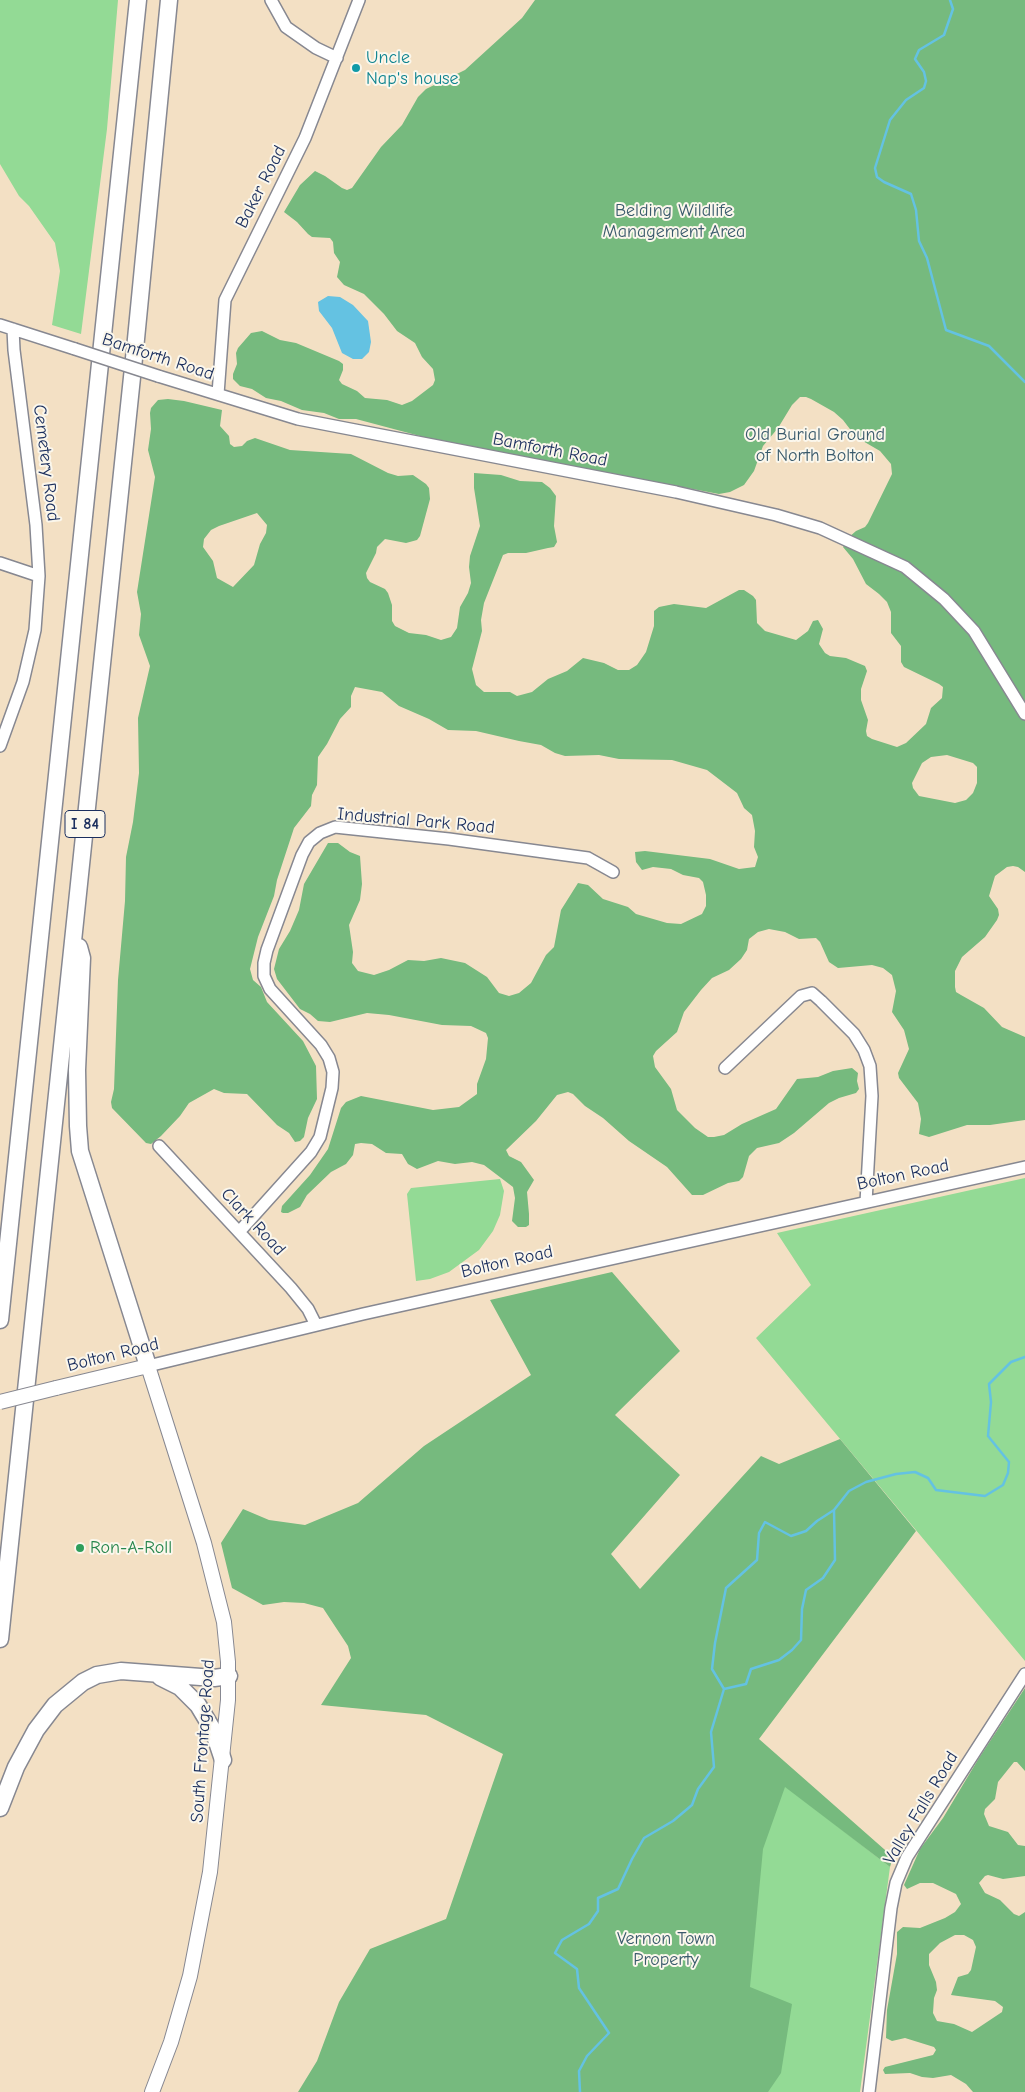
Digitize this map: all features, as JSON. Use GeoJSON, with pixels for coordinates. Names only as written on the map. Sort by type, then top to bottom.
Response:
{"type":"FeatureCollection","features":[{"type":"Feature","properties":{"kind":"highway","name":"I 84"},"geometry":{"type":"LineString","coordinates":[[0,1320],[138,0]]}},
{"type":"Feature","properties":{"kind":"highway","name":"I 84"},"geometry":{"type":"LineString","coordinates":[[0,1639],[136,339],[169,0]]}},
{"type":"Feature","properties":{"kind":"highway"},"geometry":{"type":"LineString","coordinates":[[74,930],[82,958],[77,1070],[80,1152],[148,1366]]}},
{"type":"Feature","properties":{"kind":"highway"},"geometry":{"type":"LineString","coordinates":[[0,1808],[30,1738],[48,1713],[69,1692],[83,1682],[104,1674],[129,1671],[214,1678],[229,1676]]}},
{"type":"Feature","properties":{"kind":"highway"},"geometry":{"type":"LineString","coordinates":[[156,1674],[180,1687],[198,1705],[213,1730],[223,1760]]}},
{"type":"Feature","properties":{"kind":"main road","name":"Bolton Road"},"geometry":{"type":"LineString","coordinates":[[0,1402],[148,1366]]}},
{"type":"Feature","properties":{"kind":"main road","name":"South Frontage Road"},"geometry":{"type":"LineString","coordinates":[[148,1366],[216,1587],[224,1622],[229,1676],[223,1760],[210,1872],[196,1952],[176,2027],[152,2092]]}},
{"type":"Feature","properties":{"kind":"street"},"geometry":{"type":"LineString","coordinates":[[271,0],[286,28],[316,48],[337,58]]}},
{"type":"Feature","properties":{"kind":"street","name":"Baker Road"},"geometry":{"type":"LineString","coordinates":[[218,394],[225,300],[305,138],[359,0]]}},
{"type":"Feature","properties":{"kind":"street","name":"Bamforth Road"},"geometry":{"type":"LineString","coordinates":[[0,325],[298,419],[676,492],[820,528],[905,568],[944,599],[974,630],[1025,714]]}},
{"type":"Feature","properties":{"kind":"street","name":"Cemetery Road"},"geometry":{"type":"LineString","coordinates":[[0,746],[23,682],[35,630],[39,576],[36,525],[13,329]]}},
{"type":"Feature","properties":{"kind":"street"},"geometry":{"type":"LineString","coordinates":[[0,563],[39,576]]}},
{"type":"Feature","properties":{"kind":"street","name":"Industrial Park Road"},"geometry":{"type":"LineString","coordinates":[[239,1232],[312,1152],[320,1137],[332,1088],[333,1072],[329,1058],[321,1045],[270,990],[264,976],[267,950],[302,855],[309,842],[320,833],[335,827],[449,839],[588,858],[612,872]]}},
{"type":"Feature","properties":{"kind":"street"},"geometry":{"type":"LineString","coordinates":[[725,1068],[801,996],[812,993],[821,1000],[854,1034],[864,1050],[870,1066],[872,1096],[866,1202]]}},
{"type":"Feature","properties":{"kind":"street","name":"Clark Road"},"geometry":{"type":"LineString","coordinates":[[158,1146],[297,1295],[308,1309],[316,1325]]}},
{"type":"Feature","properties":{"kind":"street","name":"Bolton Road"},"geometry":{"type":"LineString","coordinates":[[148,1366],[316,1325],[1025,1167]]}},
{"type":"Feature","properties":{"kind":"street","name":"Valley Falls Road"},"geometry":{"type":"LineString","coordinates":[[869,2092],[891,1908],[896,1883],[907,1857],[916,1842],[1025,1674]]}},
{"type":"Feature","properties":{"kind":"green space"},"geometry":{"type":"Polygon","coordinates":[[[0,0],[118,0],[107,129],[81,334],[52,325],[60,271],[55,243],[29,206],[19,196],[0,164],[0,0]]]}},
{"type":"Feature","properties":{"kind":"green space","name":"Belding Wildlife Management Area"},"geometry":{"type":"Polygon","coordinates":[[[535,0],[1025,0],[1025,872],[1013,866],[1007,867],[995,876],[989,896],[998,909],[999,915],[985,937],[962,957],[955,971],[955,987],[956,992],[984,1008],[1002,1027],[1025,1037],[1025,1120],[990,1125],[967,1125],[929,1137],[919,1134],[921,1119],[918,1103],[899,1078],[898,1073],[909,1049],[904,1030],[892,1012],[896,991],[892,975],[883,968],[872,965],[838,968],[829,962],[820,942],[816,938],[799,939],[785,932],[769,929],[758,932],[749,939],[747,950],[741,959],[729,970],[712,978],[701,990],[684,1012],[677,1032],[653,1056],[655,1067],[671,1089],[677,1110],[695,1128],[708,1137],[714,1137],[724,1135],[742,1124],[776,1109],[797,1079],[818,1077],[833,1071],[852,1068],[858,1073],[859,1089],[856,1093],[829,1103],[794,1133],[779,1143],[757,1148],[749,1156],[743,1177],[739,1181],[728,1183],[703,1195],[692,1195],[667,1167],[629,1141],[603,1118],[568,1092],[557,1095],[536,1121],[506,1150],[509,1156],[521,1162],[534,1180],[527,1192],[529,1225],[526,1227],[518,1227],[512,1221],[515,1198],[513,1187],[484,1165],[472,1162],[455,1164],[438,1161],[417,1169],[408,1164],[402,1154],[386,1153],[372,1144],[361,1143],[355,1144],[353,1155],[346,1164],[331,1172],[307,1195],[300,1207],[288,1213],[283,1213],[281,1212],[282,1206],[310,1175],[328,1149],[341,1108],[346,1102],[361,1096],[433,1110],[459,1107],[477,1094],[477,1084],[486,1059],[488,1038],[486,1033],[471,1026],[442,1025],[389,1015],[367,1013],[330,1022],[318,1021],[300,1009],[277,979],[274,969],[279,949],[290,931],[299,910],[304,884],[328,843],[338,843],[350,852],[360,856],[362,884],[360,900],[349,925],[353,952],[352,963],[358,971],[374,975],[408,960],[424,961],[441,958],[465,963],[487,977],[499,993],[509,996],[519,993],[531,983],[546,955],[554,947],[561,910],[578,883],[588,885],[603,899],[628,907],[636,914],[667,923],[681,924],[702,914],[706,906],[703,882],[699,878],[683,875],[671,869],[653,867],[642,870],[636,862],[635,852],[645,851],[710,859],[739,869],[755,867],[758,857],[754,847],[755,831],[752,815],[744,808],[737,793],[707,770],[672,760],[619,759],[599,755],[565,756],[541,745],[476,731],[448,730],[429,719],[399,706],[382,692],[355,687],[351,696],[351,707],[340,719],[318,757],[317,785],[312,795],[311,806],[294,828],[277,880],[274,896],[258,937],[250,969],[253,980],[261,987],[267,1002],[303,1041],[316,1066],[317,1099],[308,1118],[304,1137],[300,1141],[295,1142],[289,1133],[277,1125],[247,1094],[224,1093],[214,1089],[189,1103],[180,1116],[161,1136],[151,1144],[146,1143],[112,1108],[111,1102],[114,1089],[118,980],[125,901],[126,857],[133,822],[139,773],[138,718],[150,666],[139,635],[141,614],[137,592],[155,477],[148,450],[151,429],[150,413],[151,408],[158,400],[184,401],[222,410],[220,426],[229,436],[230,444],[234,447],[242,446],[247,441],[255,438],[290,450],[351,454],[388,473],[398,476],[413,475],[426,484],[429,488],[430,499],[420,536],[417,540],[406,543],[385,539],[377,547],[366,573],[370,582],[385,589],[388,593],[392,605],[392,621],[395,626],[409,633],[426,635],[441,640],[451,637],[457,628],[460,607],[471,583],[470,556],[480,526],[474,488],[474,473],[501,475],[520,481],[542,482],[550,488],[556,496],[554,526],[557,542],[554,547],[526,553],[508,553],[503,555],[484,603],[481,620],[482,631],[472,669],[476,685],[484,692],[510,692],[517,696],[532,692],[548,679],[567,671],[583,658],[604,663],[618,670],[629,670],[637,665],[646,652],[654,626],[654,611],[659,607],[674,604],[706,608],[739,590],[744,590],[756,600],[757,623],[765,631],[796,640],[808,631],[813,621],[818,620],[823,629],[819,644],[825,653],[830,656],[846,658],[865,666],[867,671],[861,689],[861,700],[868,720],[867,736],[872,739],[897,747],[906,743],[926,724],[931,708],[942,698],[943,687],[904,667],[901,662],[901,646],[891,633],[891,612],[887,602],[866,584],[853,559],[843,547],[848,538],[868,523],[892,474],[891,464],[880,451],[856,437],[834,412],[811,399],[800,397],[792,405],[778,428],[763,446],[754,471],[744,485],[730,492],[719,494],[435,440],[356,419],[339,419],[324,413],[302,410],[281,401],[266,398],[252,389],[240,386],[233,379],[237,364],[236,353],[238,348],[251,333],[262,331],[280,340],[296,343],[339,361],[343,364],[343,370],[339,380],[342,384],[357,391],[365,398],[387,400],[402,405],[412,401],[433,385],[435,380],[433,369],[422,357],[415,343],[397,331],[384,314],[364,294],[344,285],[337,277],[340,262],[334,253],[333,242],[330,238],[312,237],[284,212],[300,185],[315,171],[342,188],[347,190],[352,188],[381,147],[402,125],[418,97],[426,89],[465,70],[522,18],[535,0]],[[257,513],[219,526],[211,530],[204,539],[203,547],[213,561],[217,578],[233,587],[254,565],[260,544],[266,533],[267,525],[257,513]],[[947,755],[931,757],[922,763],[912,783],[919,796],[955,803],[966,800],[973,793],[977,783],[977,767],[973,763],[947,755]]]}},
{"type":"Feature","properties":{"kind":"green space"},"geometry":{"type":"Polygon","coordinates":[[[1025,1178],[1025,1661],[756,1338],[811,1285],[777,1233],[1025,1178]]]}},
{"type":"Feature","properties":{"kind":"green space"},"geometry":{"type":"Polygon","coordinates":[[[500,1179],[504,1191],[500,1215],[493,1231],[479,1250],[449,1272],[430,1279],[416,1281],[407,1194],[411,1188],[500,1179]]]}},
{"type":"Feature","properties":{"kind":"green space","name":"Vernon Town Property"},"geometry":{"type":"Polygon","coordinates":[[[612,1272],[680,1351],[615,1415],[680,1475],[611,1554],[640,1589],[761,1456],[779,1464],[840,1439],[916,1531],[759,1739],[893,1857],[890,1867],[785,1787],[763,1849],[750,1987],[792,2004],[781,2073],[768,2092],[298,2092],[317,2061],[339,2002],[370,1949],[446,1919],[503,1754],[426,1715],[321,1705],[351,1658],[348,1646],[323,1608],[304,1603],[284,1602],[263,1605],[232,1588],[221,1543],[243,1509],[269,1520],[305,1525],[358,1503],[424,1446],[531,1375],[490,1300],[612,1272]]]}},
{"type":"Feature","properties":{"kind":"green space"},"geometry":{"type":"Polygon","coordinates":[[[1025,1688],[1025,1771],[1017,1762],[1014,1762],[998,1782],[995,1799],[985,1809],[984,1814],[989,1826],[1008,1832],[1018,1845],[1025,1846],[1025,1876],[1003,1879],[988,1875],[979,1883],[985,1893],[1000,1900],[1014,1914],[1019,1916],[1025,1912],[1025,2092],[973,2092],[966,2084],[951,2075],[933,2078],[910,2073],[885,2074],[883,2070],[885,2067],[933,2055],[936,2050],[934,2047],[905,2038],[892,2041],[886,2038],[887,2010],[897,1954],[897,1932],[903,1927],[920,1928],[945,1918],[955,1912],[961,1904],[956,1894],[933,1883],[920,1883],[907,1889],[904,1885],[920,1849],[943,1818],[979,1758],[1025,1688]],[[955,1935],[940,1943],[929,1954],[929,1965],[936,1982],[937,1990],[934,1998],[933,2013],[937,2021],[954,2024],[972,2032],[1002,2012],[1003,2007],[995,2001],[951,1995],[958,1977],[968,1974],[971,1970],[976,1947],[973,1940],[964,1935],[955,1935]]]}},
{"type":"Feature","properties":{"kind":"green space","name":"Vernon Town Property"},"geometry":{"type":"Polygon","coordinates":[[[725,1739],[890,1867],[860,2092],[624,2092],[725,1739]]]}},
{"type":"Feature","properties":{"kind":"water"},"geometry":{"type":"Polygon","coordinates":[[[328,296],[340,297],[353,305],[368,321],[371,342],[369,352],[362,359],[353,359],[342,353],[332,328],[319,311],[318,302],[328,296]]]}},
{"type":"Feature","properties":{"kind":"waterway"},"geometry":{"type":"LineString","coordinates":[[950,0],[953,9],[944,35],[919,50],[915,59],[924,72],[926,81],[924,88],[906,100],[890,120],[875,168],[877,177],[911,194],[916,210],[919,241],[927,258],[946,330],[989,346],[1025,382]]}},
{"type":"Feature","properties":{"kind":"waterway"},"geometry":{"type":"LineString","coordinates":[[580,2092],[579,2071],[587,2056],[609,2033],[579,1988],[577,1969],[555,1953],[562,1940],[589,1924],[598,1911],[598,1898],[618,1889],[644,1838],[673,1821],[692,1805],[698,1789],[714,1767],[711,1732],[724,1689],[746,1684],[751,1669],[779,1660],[801,1640],[802,1609],[806,1590],[823,1578],[835,1560],[834,1510],[849,1491],[866,1482],[896,1474],[915,1472],[928,1478],[936,1490],[985,1496],[1003,1485],[1008,1473],[1009,1462],[988,1436],[991,1402],[989,1384],[1011,1362],[1025,1357]]}},
{"type":"Feature","properties":{"kind":"waterway"},"geometry":{"type":"LineString","coordinates":[[724,1689],[712,1669],[726,1588],[757,1560],[759,1533],[765,1522],[791,1536],[806,1531],[834,1510]]}},
{"type":"Feature","properties":{"kind":"place","name":"Uncle Nap's house"},"geometry":{"type":"Point","coordinates":[356,68]}},
{"type":"Feature","properties":{"kind":"place","name":"Ron-A-Roll"},"geometry":{"type":"Point","coordinates":[80,1548]}},
{"type":"Feature","properties":{"kind":"park label","name":"Old Burial Ground of North Bolton"},"geometry":{"type":"Point","coordinates":[815,445]}}]}
